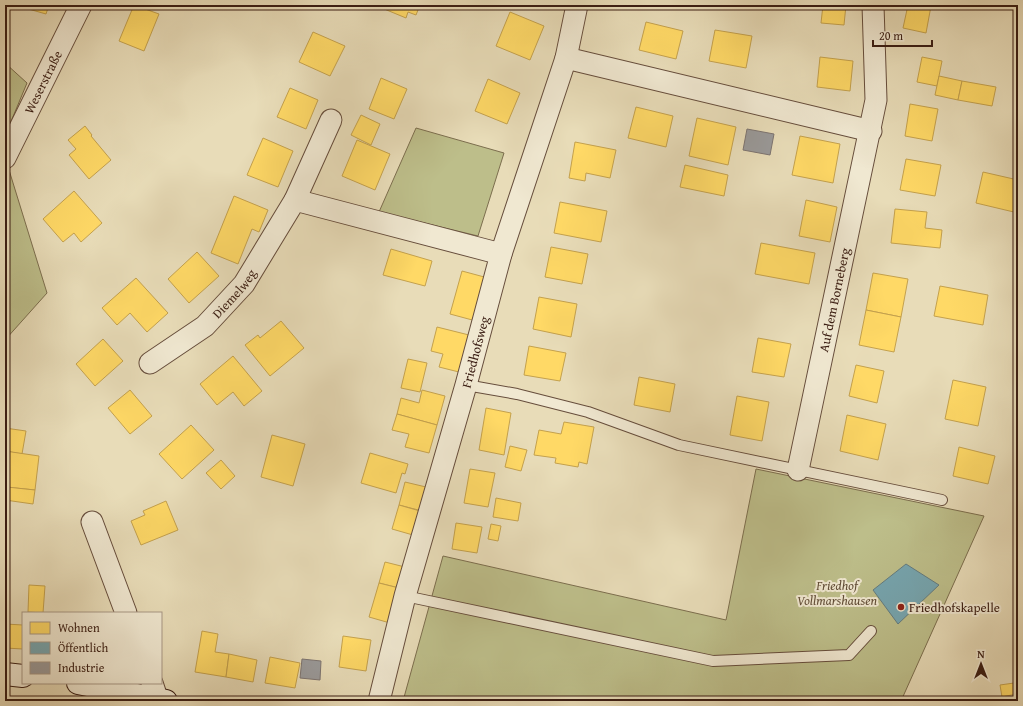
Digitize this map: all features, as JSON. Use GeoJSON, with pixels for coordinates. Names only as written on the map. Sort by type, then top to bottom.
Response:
{"type":"FeatureCollection","features":[{"type":"Feature","properties":{"kind":"main road"},"geometry":{"type":"LineString","coordinates":[[5,674],[22,676]]}},
{"type":"Feature","properties":{"kind":"main road"},"geometry":{"type":"LineString","coordinates":[[84,684],[159,696]]}},
{"type":"Feature","properties":{"kind":"street","name":"Weserstraße"},"geometry":{"type":"LineString","coordinates":[[5,158],[81,5]]}},
{"type":"Feature","properties":{"kind":"street","name":"Friedhofsweg"},"geometry":{"type":"LineString","coordinates":[[379,701],[405,596],[466,385],[501,254],[566,58],[577,5]]}},
{"type":"Feature","properties":{"kind":"street","name":"Auf dem Borneberg"},"geometry":{"type":"LineString","coordinates":[[798,470],[871,131],[876,100],[873,5]]}},
{"type":"Feature","properties":{"kind":"street"},"geometry":{"type":"LineString","coordinates":[[566,58],[871,131]]}},
{"type":"Feature","properties":{"kind":"street","name":"Diemelweg"},"geometry":{"type":"LineString","coordinates":[[150,363],[205,326],[244,284],[295,200],[331,120]]}},
{"type":"Feature","properties":{"kind":"street"},"geometry":{"type":"LineString","coordinates":[[295,200],[501,254]]}},
{"type":"Feature","properties":{"kind":"street"},"geometry":{"type":"LineString","coordinates":[[92,522],[126,612]]}},
{"type":"Feature","properties":{"kind":"lane"},"geometry":{"type":"LineString","coordinates":[[466,385],[517,394],[588,412],[679,445],[942,500]]}},
{"type":"Feature","properties":{"kind":"lane"},"geometry":{"type":"LineString","coordinates":[[405,596],[713,661],[849,656],[871,631]]}},
{"type":"Feature","properties":{"kind":"green space"},"geometry":{"type":"Polygon","coordinates":[[[5,63],[27,83],[5,136],[5,63]]]}},
{"type":"Feature","properties":{"kind":"green space"},"geometry":{"type":"Polygon","coordinates":[[[416,128],[504,153],[478,236],[379,212],[416,128]]]}},
{"type":"Feature","properties":{"kind":"green space"},"geometry":{"type":"Polygon","coordinates":[[[5,157],[47,293],[5,340],[5,157]]]}},
{"type":"Feature","properties":{"kind":"green space","name":"Friedhof Vollmarshausen"},"geometry":{"type":"Polygon","coordinates":[[[756,469],[984,516],[901,701],[403,701],[443,556],[726,620],[756,469]]]}},
{"type":"Feature","properties":{"kind":"building: Wohnen"},"geometry":{"type":"Polygon","coordinates":[[[18,5],[49,5],[46,14],[18,5]]]}},
{"type":"Feature","properties":{"kind":"building: Wohnen"},"geometry":{"type":"Polygon","coordinates":[[[134,5],[159,14],[144,51],[119,41],[134,5]]]}},
{"type":"Feature","properties":{"kind":"building: Wohnen"},"geometry":{"type":"Polygon","coordinates":[[[420,5],[416,15],[408,12],[406,18],[377,6],[420,5]]]}},
{"type":"Feature","properties":{"kind":"building: Wohnen"},"geometry":{"type":"Polygon","coordinates":[[[823,5],[846,5],[844,25],[821,23],[823,5]]]}},
{"type":"Feature","properties":{"kind":"building: Wohnen"},"geometry":{"type":"Polygon","coordinates":[[[908,5],[931,6],[926,33],[903,28],[908,5]]]}},
{"type":"Feature","properties":{"kind":"building: Wohnen"},"geometry":{"type":"Polygon","coordinates":[[[510,12],[544,26],[530,60],[496,46],[510,12]]]}},
{"type":"Feature","properties":{"kind":"building: Wohnen"},"geometry":{"type":"Polygon","coordinates":[[[646,22],[683,31],[676,59],[639,50],[646,22]]]}},
{"type":"Feature","properties":{"kind":"building: Wohnen"},"geometry":{"type":"Polygon","coordinates":[[[715,30],[752,36],[746,68],[709,61],[715,30]]]}},
{"type":"Feature","properties":{"kind":"building: Wohnen"},"geometry":{"type":"Polygon","coordinates":[[[313,32],[345,46],[330,76],[299,62],[313,32]]]}},
{"type":"Feature","properties":{"kind":"building: Wohnen"},"geometry":{"type":"Polygon","coordinates":[[[820,57],[853,61],[850,91],[817,87],[820,57]]]}},
{"type":"Feature","properties":{"kind":"building: Wohnen"},"geometry":{"type":"Polygon","coordinates":[[[922,57],[942,61],[937,86],[917,82],[922,57]]]}},
{"type":"Feature","properties":{"kind":"building: Wohnen"},"geometry":{"type":"Polygon","coordinates":[[[939,76],[962,81],[958,100],[935,95],[939,76]]]}},
{"type":"Feature","properties":{"kind":"building: Wohnen"},"geometry":{"type":"Polygon","coordinates":[[[381,78],[407,89],[394,119],[369,109],[381,78]]]}},
{"type":"Feature","properties":{"kind":"building: Wohnen"},"geometry":{"type":"Polygon","coordinates":[[[488,79],[520,93],[507,124],[475,111],[488,79]]]}},
{"type":"Feature","properties":{"kind":"building: Wohnen"},"geometry":{"type":"Polygon","coordinates":[[[962,81],[996,87],[992,106],[958,100],[962,81]]]}},
{"type":"Feature","properties":{"kind":"building: Wohnen"},"geometry":{"type":"Polygon","coordinates":[[[290,88],[318,100],[306,129],[277,117],[290,88]]]}},
{"type":"Feature","properties":{"kind":"building: Wohnen"},"geometry":{"type":"Polygon","coordinates":[[[910,104],[938,109],[932,141],[905,136],[910,104]]]}},
{"type":"Feature","properties":{"kind":"building: Wohnen"},"geometry":{"type":"Polygon","coordinates":[[[636,107],[673,116],[666,147],[628,138],[636,107]]]}},
{"type":"Feature","properties":{"kind":"building: Wohnen"},"geometry":{"type":"Polygon","coordinates":[[[361,115],[380,124],[371,145],[351,135],[361,115]]]}},
{"type":"Feature","properties":{"kind":"building: Wohnen"},"geometry":{"type":"Polygon","coordinates":[[[697,118],[736,127],[728,165],[689,156],[697,118]]]}},
{"type":"Feature","properties":{"kind":"building: Wohnen"},"geometry":{"type":"Polygon","coordinates":[[[85,126],[92,135],[91,136],[111,160],[89,179],[69,155],[76,149],[68,140],[85,126]]]}},
{"type":"Feature","properties":{"kind":"building: Wohnen"},"geometry":{"type":"Polygon","coordinates":[[[800,136],[840,144],[833,183],[792,175],[800,136]]]}},
{"type":"Feature","properties":{"kind":"building: Wohnen"},"geometry":{"type":"Polygon","coordinates":[[[263,138],[293,151],[278,187],[247,175],[263,138]]]}},
{"type":"Feature","properties":{"kind":"building: Wohnen"},"geometry":{"type":"Polygon","coordinates":[[[357,140],[390,154],[375,190],[342,176],[357,140]]]}},
{"type":"Feature","properties":{"kind":"building: Wohnen"},"geometry":{"type":"Polygon","coordinates":[[[575,142],[616,150],[610,178],[586,173],[585,181],[569,178],[575,142]]]}},
{"type":"Feature","properties":{"kind":"building: Wohnen"},"geometry":{"type":"Polygon","coordinates":[[[906,159],[941,165],[935,196],[900,190],[906,159]]]}},
{"type":"Feature","properties":{"kind":"building: Wohnen"},"geometry":{"type":"Polygon","coordinates":[[[685,165],[728,175],[724,196],[680,187],[685,165]]]}},
{"type":"Feature","properties":{"kind":"building: Wohnen"},"geometry":{"type":"Polygon","coordinates":[[[983,172],[1018,180],[1018,213],[976,203],[983,172]]]}},
{"type":"Feature","properties":{"kind":"building: Wohnen"},"geometry":{"type":"Polygon","coordinates":[[[74,191],[102,223],[81,242],[74,233],[63,242],[43,219],[74,191]]]}},
{"type":"Feature","properties":{"kind":"building: Wohnen"},"geometry":{"type":"Polygon","coordinates":[[[234,196],[268,210],[259,232],[252,229],[238,264],[211,253],[234,196]]]}},
{"type":"Feature","properties":{"kind":"building: Wohnen"},"geometry":{"type":"Polygon","coordinates":[[[806,200],[837,207],[830,242],[799,236],[806,200]]]}},
{"type":"Feature","properties":{"kind":"building: Wohnen"},"geometry":{"type":"Polygon","coordinates":[[[560,202],[607,211],[601,242],[554,233],[560,202]]]}},
{"type":"Feature","properties":{"kind":"building: Wohnen"},"geometry":{"type":"Polygon","coordinates":[[[895,209],[927,212],[925,228],[942,230],[940,248],[891,243],[895,209]]]}},
{"type":"Feature","properties":{"kind":"building: Wohnen"},"geometry":{"type":"Polygon","coordinates":[[[761,243],[815,253],[809,284],[755,274],[761,243]]]}},
{"type":"Feature","properties":{"kind":"building: Wohnen"},"geometry":{"type":"Polygon","coordinates":[[[551,247],[588,254],[582,284],[545,277],[551,247]]]}},
{"type":"Feature","properties":{"kind":"building: Wohnen"},"geometry":{"type":"Polygon","coordinates":[[[391,249],[432,261],[425,286],[383,275],[391,249]]]}},
{"type":"Feature","properties":{"kind":"building: Wohnen"},"geometry":{"type":"Polygon","coordinates":[[[197,252],[219,276],[189,303],[168,279],[197,252]]]}},
{"type":"Feature","properties":{"kind":"building: Wohnen"},"geometry":{"type":"Polygon","coordinates":[[[462,271],[488,278],[476,321],[450,314],[462,271]]]}},
{"type":"Feature","properties":{"kind":"building: Wohnen"},"geometry":{"type":"Polygon","coordinates":[[[873,273],[908,279],[901,317],[866,310],[873,273]]]}},
{"type":"Feature","properties":{"kind":"building: Wohnen"},"geometry":{"type":"Polygon","coordinates":[[[136,278],[168,313],[147,332],[130,313],[117,325],[102,308],[136,278]]]}},
{"type":"Feature","properties":{"kind":"building: Wohnen"},"geometry":{"type":"Polygon","coordinates":[[[940,286],[988,295],[983,325],[934,316],[940,286]]]}},
{"type":"Feature","properties":{"kind":"building: Wohnen"},"geometry":{"type":"Polygon","coordinates":[[[539,297],[577,304],[571,337],[533,329],[539,297]]]}},
{"type":"Feature","properties":{"kind":"building: Wohnen"},"geometry":{"type":"Polygon","coordinates":[[[866,310],[901,317],[894,352],[859,345],[866,310]]]}},
{"type":"Feature","properties":{"kind":"building: Wohnen"},"geometry":{"type":"Polygon","coordinates":[[[281,321],[304,348],[270,376],[245,345],[258,335],[260,338],[281,321]]]}},
{"type":"Feature","properties":{"kind":"building: Wohnen"},"geometry":{"type":"Polygon","coordinates":[[[437,327],[469,335],[459,372],[439,367],[443,354],[431,351],[437,327]]]}},
{"type":"Feature","properties":{"kind":"building: Wohnen"},"geometry":{"type":"Polygon","coordinates":[[[758,338],[791,344],[784,377],[752,372],[758,338]]]}},
{"type":"Feature","properties":{"kind":"building: Wohnen"},"geometry":{"type":"Polygon","coordinates":[[[103,339],[123,361],[95,386],[76,364],[103,339]]]}},
{"type":"Feature","properties":{"kind":"building: Wohnen"},"geometry":{"type":"Polygon","coordinates":[[[529,346],[566,353],[560,381],[524,375],[529,346]]]}},
{"type":"Feature","properties":{"kind":"building: Wohnen"},"geometry":{"type":"Polygon","coordinates":[[[233,356],[262,391],[244,406],[233,392],[217,405],[200,384],[233,356]]]}},
{"type":"Feature","properties":{"kind":"building: Wohnen"},"geometry":{"type":"Polygon","coordinates":[[[408,359],[427,363],[420,392],[401,388],[408,359]]]}},
{"type":"Feature","properties":{"kind":"building: Wohnen"},"geometry":{"type":"Polygon","coordinates":[[[856,365],[884,371],[877,403],[849,396],[856,365]]]}},
{"type":"Feature","properties":{"kind":"building: Wohnen"},"geometry":{"type":"Polygon","coordinates":[[[639,377],[675,384],[670,412],[634,405],[639,377]]]}},
{"type":"Feature","properties":{"kind":"building: Wohnen"},"geometry":{"type":"Polygon","coordinates":[[[953,380],[986,387],[978,426],[945,419],[953,380]]]}},
{"type":"Feature","properties":{"kind":"building: Wohnen"},"geometry":{"type":"Polygon","coordinates":[[[130,390],[152,416],[130,434],[108,408],[130,390]]]}},
{"type":"Feature","properties":{"kind":"building: Wohnen"},"geometry":{"type":"Polygon","coordinates":[[[422,390],[445,396],[437,425],[397,414],[401,398],[419,403],[422,390]]]}},
{"type":"Feature","properties":{"kind":"building: Wohnen"},"geometry":{"type":"Polygon","coordinates":[[[737,396],[769,402],[762,441],[730,435],[737,396]]]}},
{"type":"Feature","properties":{"kind":"building: Wohnen"},"geometry":{"type":"Polygon","coordinates":[[[486,408],[511,413],[504,455],[479,450],[486,408]]]}},
{"type":"Feature","properties":{"kind":"building: Wohnen"},"geometry":{"type":"Polygon","coordinates":[[[397,414],[437,425],[429,453],[405,447],[409,434],[392,430],[397,414]]]}},
{"type":"Feature","properties":{"kind":"building: Wohnen"},"geometry":{"type":"Polygon","coordinates":[[[847,415],[886,424],[878,460],[840,451],[847,415]]]}},
{"type":"Feature","properties":{"kind":"building: Wohnen"},"geometry":{"type":"Polygon","coordinates":[[[564,422],[594,427],[587,464],[579,462],[578,467],[555,463],[556,458],[534,455],[539,430],[561,434],[564,422]]]}},
{"type":"Feature","properties":{"kind":"building: Wohnen"},"geometry":{"type":"Polygon","coordinates":[[[191,425],[214,450],[182,479],[159,454],[191,425]]]}},
{"type":"Feature","properties":{"kind":"building: Wohnen"},"geometry":{"type":"Polygon","coordinates":[[[5,428],[26,431],[22,454],[5,451],[5,428]]]}},
{"type":"Feature","properties":{"kind":"building: Wohnen"},"geometry":{"type":"Polygon","coordinates":[[[272,435],[305,444],[293,486],[261,477],[272,435]]]}},
{"type":"Feature","properties":{"kind":"building: Wohnen"},"geometry":{"type":"Polygon","coordinates":[[[510,446],[527,450],[521,471],[505,467],[510,446]]]}},
{"type":"Feature","properties":{"kind":"building: Wohnen"},"geometry":{"type":"Polygon","coordinates":[[[959,447],[995,456],[988,484],[953,476],[959,447]]]}},
{"type":"Feature","properties":{"kind":"building: Wohnen"},"geometry":{"type":"Polygon","coordinates":[[[5,451],[39,456],[35,490],[5,487],[5,451]]]}},
{"type":"Feature","properties":{"kind":"building: Wohnen"},"geometry":{"type":"Polygon","coordinates":[[[370,453],[408,464],[405,474],[402,473],[396,493],[361,483],[370,453]]]}},
{"type":"Feature","properties":{"kind":"building: Wohnen"},"geometry":{"type":"Polygon","coordinates":[[[221,460],[235,476],[221,489],[206,473],[221,460]]]}},
{"type":"Feature","properties":{"kind":"building: Wohnen"},"geometry":{"type":"Polygon","coordinates":[[[470,469],[495,473],[488,507],[464,503],[470,469]]]}},
{"type":"Feature","properties":{"kind":"building: Wohnen"},"geometry":{"type":"Polygon","coordinates":[[[405,482],[426,487],[426,512],[399,505],[405,482]]]}},
{"type":"Feature","properties":{"kind":"building: Wohnen"},"geometry":{"type":"Polygon","coordinates":[[[7,487],[35,490],[33,504],[5,500],[7,487]]]}},
{"type":"Feature","properties":{"kind":"building: Wohnen"},"geometry":{"type":"Polygon","coordinates":[[[496,498],[521,503],[518,521],[493,517],[496,498]]]}},
{"type":"Feature","properties":{"kind":"building: Wohnen"},"geometry":{"type":"Polygon","coordinates":[[[166,501],[178,530],[141,545],[131,521],[145,515],[143,511],[166,501]]]}},
{"type":"Feature","properties":{"kind":"building: Wohnen"},"geometry":{"type":"Polygon","coordinates":[[[399,505],[420,511],[413,535],[392,529],[399,505]]]}},
{"type":"Feature","properties":{"kind":"building: Wohnen"},"geometry":{"type":"Polygon","coordinates":[[[456,523],[482,527],[477,553],[452,549],[456,523]]]}},
{"type":"Feature","properties":{"kind":"building: Wohnen"},"geometry":{"type":"Polygon","coordinates":[[[491,524],[501,526],[498,541],[488,539],[491,524]]]}},
{"type":"Feature","properties":{"kind":"building: Wohnen"},"geometry":{"type":"Polygon","coordinates":[[[385,562],[405,567],[399,588],[379,583],[385,562]]]}},
{"type":"Feature","properties":{"kind":"building: Wohnen"},"geometry":{"type":"Polygon","coordinates":[[[379,583],[399,588],[390,623],[369,617],[379,583]]]}},
{"type":"Feature","properties":{"kind":"building: Wohnen"},"geometry":{"type":"Polygon","coordinates":[[[29,585],[45,586],[43,612],[28,612],[29,585]]]}},
{"type":"Feature","properties":{"kind":"building: Wohnen"},"geometry":{"type":"Polygon","coordinates":[[[5,624],[22,625],[22,649],[5,648],[5,624]]]}},
{"type":"Feature","properties":{"kind":"building: Wohnen"},"geometry":{"type":"Polygon","coordinates":[[[202,631],[218,634],[215,652],[229,654],[226,677],[195,672],[202,631]]]}},
{"type":"Feature","properties":{"kind":"building: Wohnen"},"geometry":{"type":"Polygon","coordinates":[[[343,636],[371,640],[366,671],[339,667],[343,636]]]}},
{"type":"Feature","properties":{"kind":"building: Wohnen"},"geometry":{"type":"Polygon","coordinates":[[[229,654],[257,660],[253,682],[226,677],[229,654]]]}},
{"type":"Feature","properties":{"kind":"building: Wohnen"},"geometry":{"type":"Polygon","coordinates":[[[270,657],[300,663],[295,688],[265,683],[270,657]]]}},
{"type":"Feature","properties":{"kind":"building: Wohnen"},"geometry":{"type":"Polygon","coordinates":[[[1014,683],[1016,694],[1002,697],[1000,685],[1014,683]]]}},
{"type":"Feature","properties":{"kind":"building: Öffentlich","name":"Friedhofskapelle"},"geometry":{"type":"Polygon","coordinates":[[[906,564],[939,585],[898,624],[873,590],[906,564]]]}},
{"type":"Feature","properties":{"kind":"building: Industrie"},"geometry":{"type":"Polygon","coordinates":[[[747,129],[774,134],[770,155],[743,150],[747,129]]]}},
{"type":"Feature","properties":{"kind":"building: Industrie"},"geometry":{"type":"Polygon","coordinates":[[[302,659],[321,661],[320,680],[300,678],[302,659]]]}},
{"type":"Feature","properties":{"kind":"place","name":"Friedhofskapelle"},"geometry":{"type":"Point","coordinates":[901,607]}}]}
